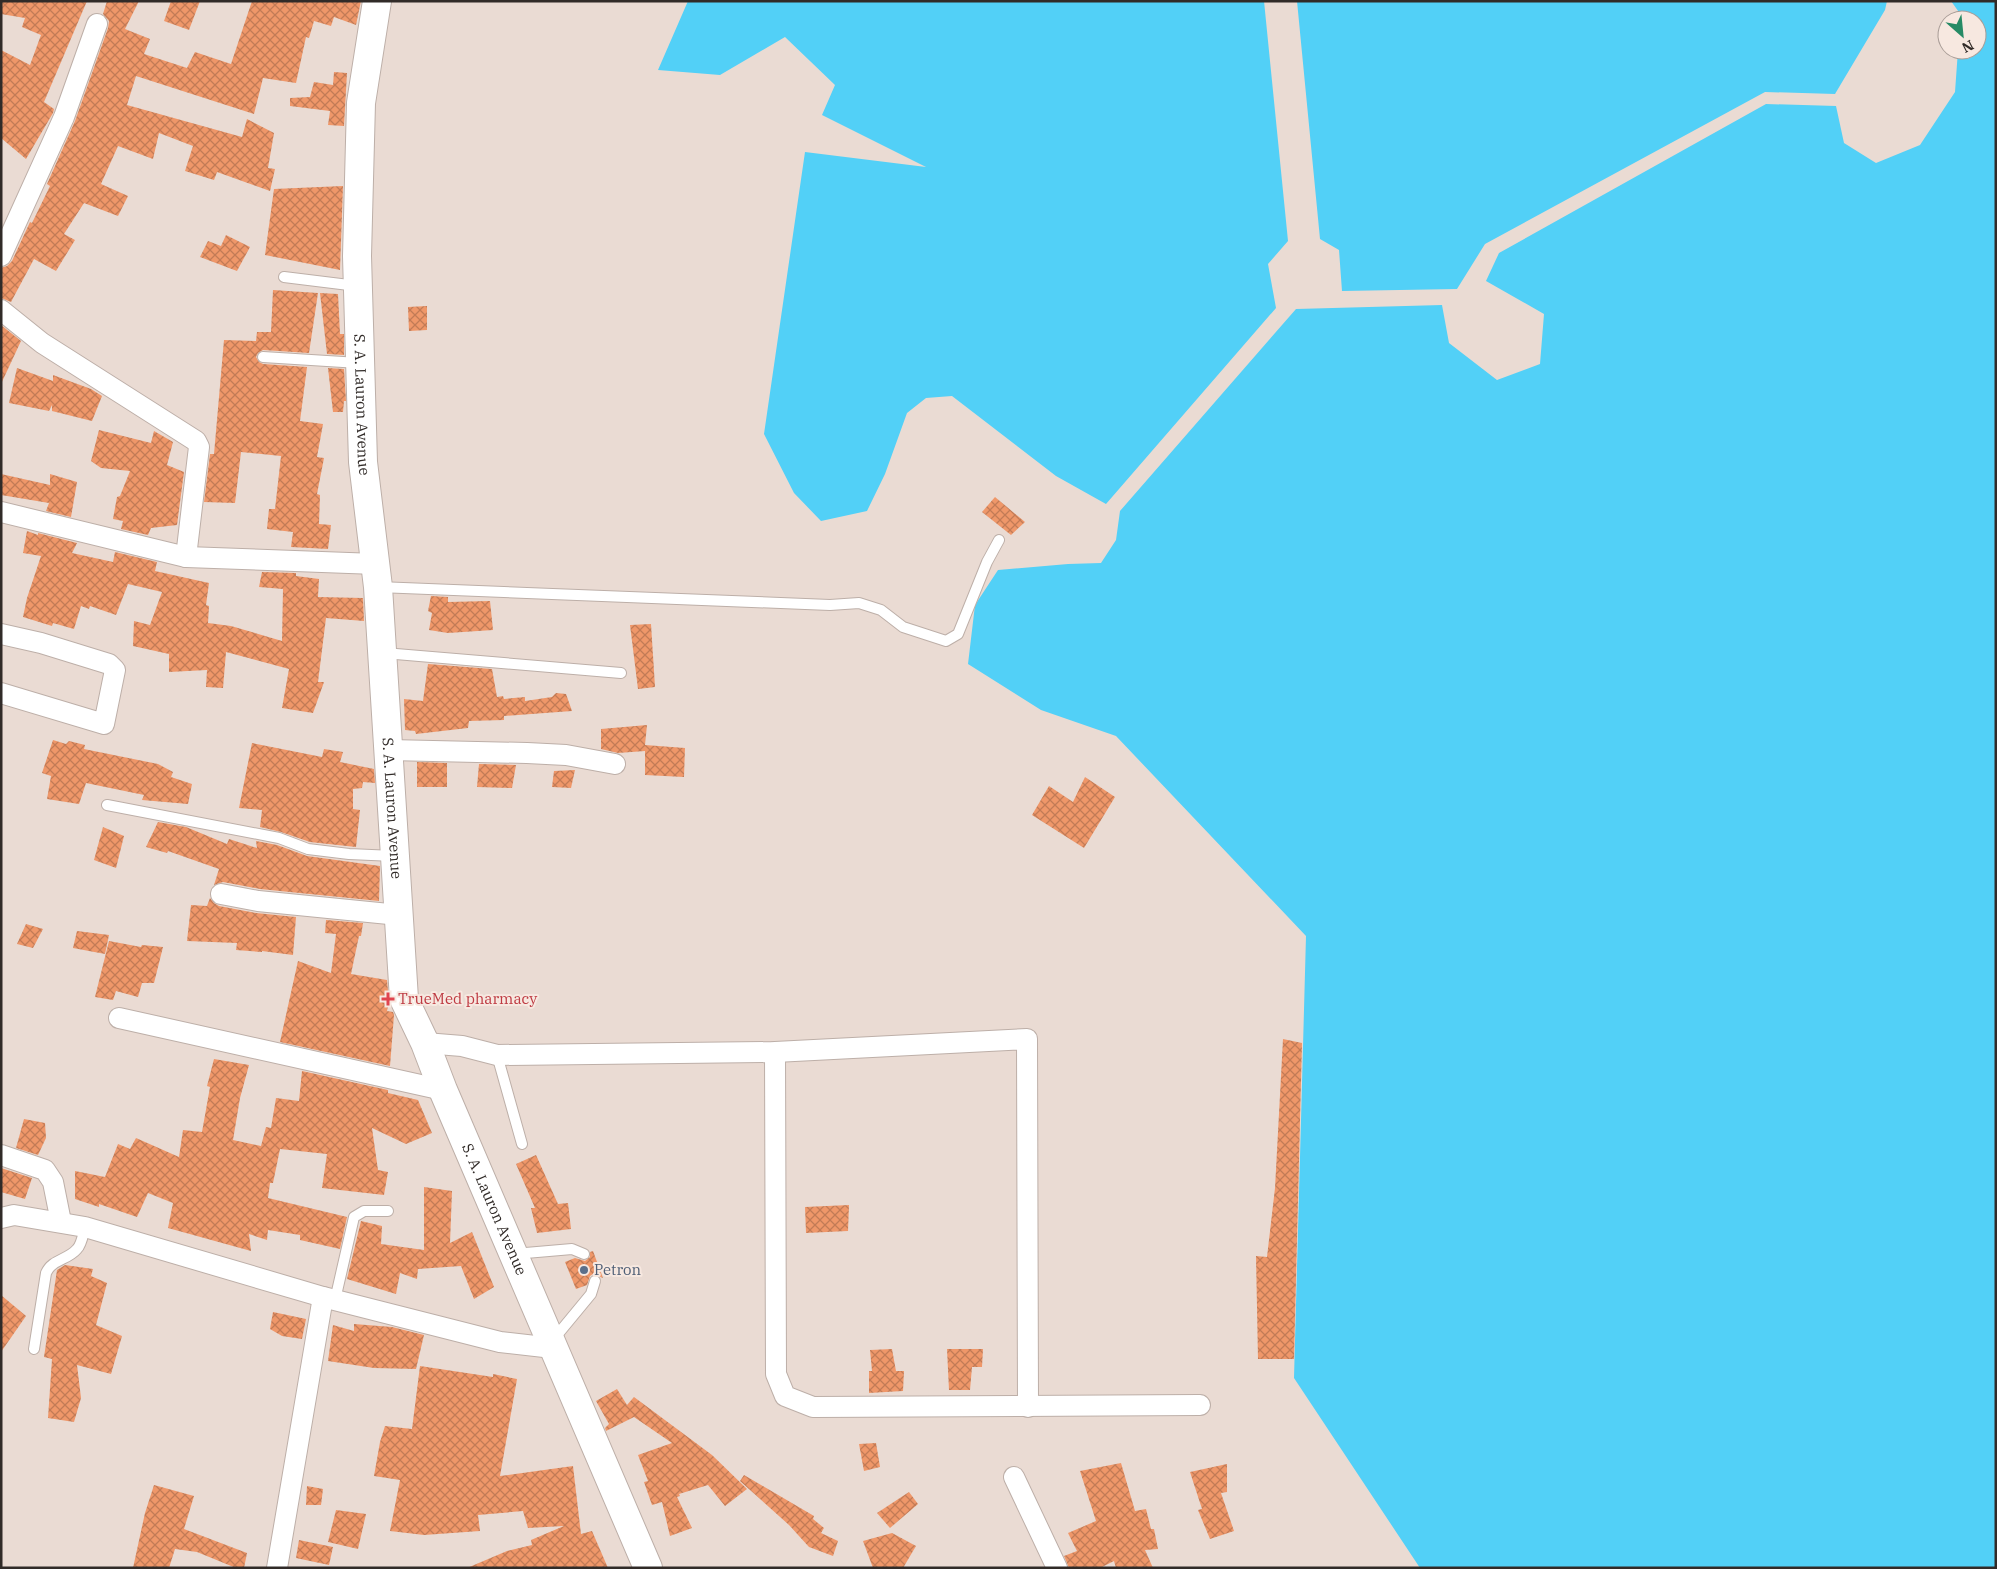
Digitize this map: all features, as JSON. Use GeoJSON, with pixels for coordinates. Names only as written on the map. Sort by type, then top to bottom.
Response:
{"type":"FeatureCollection","features":[{"type":"Feature","properties":{"kind":"highway","name":"S. A. Lauron Avenue"},"geometry":{"type":"LineString","coordinates":[[377,1],[361,103],[358,286],[362,462],[377,576],[384,652],[404,999],[425,1043],[443,1090],[648,1568]]}},
{"type":"Feature","properties":{"kind":"street"},"geometry":{"type":"LineString","coordinates":[[1,256],[64,117],[96,24]]}},
{"type":"Feature","properties":{"kind":"street"},"geometry":{"type":"LineString","coordinates":[[1,310],[42,343],[196,441],[198,447],[186,557]]}},
{"type":"Feature","properties":{"kind":"street"},"geometry":{"type":"LineString","coordinates":[[1,512],[186,557],[377,576]]}},
{"type":"Feature","properties":{"kind":"street"},"geometry":{"type":"LineString","coordinates":[[1,634],[41,643],[109,664],[115,670],[104,724],[1,693]]}},
{"type":"Feature","properties":{"kind":"street"},"geometry":{"type":"LineString","coordinates":[[389,750],[527,753],[566,756],[615,764]]}},
{"type":"Feature","properties":{"kind":"street"},"geometry":{"type":"LineString","coordinates":[[221,894],[258,902],[399,915]]}},
{"type":"Feature","properties":{"kind":"street"},"geometry":{"type":"LineString","coordinates":[[118,1018],[443,1090]]}},
{"type":"Feature","properties":{"kind":"street"},"geometry":{"type":"LineString","coordinates":[[425,1043],[462,1046],[497,1054],[775,1052],[1027,1039],[1028,1407]]}},
{"type":"Feature","properties":{"kind":"street"},"geometry":{"type":"LineString","coordinates":[[775,1052],[776,1374],[785,1396],[813,1407],[1028,1407],[1200,1404]]}},
{"type":"Feature","properties":{"kind":"street"},"geometry":{"type":"LineString","coordinates":[[1,1155],[45,1170],[53,1182],[61,1222]]}},
{"type":"Feature","properties":{"kind":"street"},"geometry":{"type":"LineString","coordinates":[[1,1218],[14,1215],[85,1227],[329,1299],[500,1342],[552,1346]]}},
{"type":"Feature","properties":{"kind":"street"},"geometry":{"type":"LineString","coordinates":[[277,1568],[329,1299]]}},
{"type":"Feature","properties":{"kind":"street"},"geometry":{"type":"LineString","coordinates":[[1014,1477],[1057,1568]]}},
{"type":"Feature","properties":{"kind":"lane"},"geometry":{"type":"LineString","coordinates":[[284,277],[358,286]]}},
{"type":"Feature","properties":{"kind":"lane"},"geometry":{"type":"LineString","coordinates":[[262,356],[360,363]]}},
{"type":"Feature","properties":{"kind":"lane"},"geometry":{"type":"LineString","coordinates":[[377,576],[830,605],[859,604],[881,610],[903,627],[946,641],[958,634],[987,562],[999,540]]}},
{"type":"Feature","properties":{"kind":"lane"},"geometry":{"type":"LineString","coordinates":[[384,652],[620,672]]}},
{"type":"Feature","properties":{"kind":"lane"},"geometry":{"type":"LineString","coordinates":[[107,805],[279,838],[308,849],[348,854],[395,856]]}},
{"type":"Feature","properties":{"kind":"lane"},"geometry":{"type":"LineString","coordinates":[[497,1054],[522,1144]]}},
{"type":"Feature","properties":{"kind":"lane"},"geometry":{"type":"LineString","coordinates":[[329,1299],[354,1217],[364,1211],[388,1211]]}},
{"type":"Feature","properties":{"kind":"lane"},"geometry":{"type":"LineString","coordinates":[[34,1349],[46,1273],[49,1266],[54,1262],[69,1255],[78,1248],[85,1227]]}},
{"type":"Feature","properties":{"kind":"lane"},"geometry":{"type":"LineString","coordinates":[[513,1254],[572,1249],[584,1254]]}},
{"type":"Feature","properties":{"kind":"lane"},"geometry":{"type":"LineString","coordinates":[[552,1346],[591,1294],[596,1281]]}},
{"type":"Feature","properties":{"kind":"water"},"geometry":{"type":"Polygon","coordinates":[[[688,1],[1264,1],[1288,241],[1268,264],[1276,308],[1106,504],[1056,476],[952,396],[926,398],[907,413],[885,474],[867,511],[821,521],[794,493],[764,434],[805,152],[926,167],[822,115],[835,85],[785,37],[720,75],[658,70],[688,1]]]}},
{"type":"Feature","properties":{"kind":"water"},"geometry":{"type":"Polygon","coordinates":[[[1297,1],[1887,1],[1885,10],[1835,94],[1765,92],[1485,244],[1457,289],[1342,291],[1339,250],[1320,239],[1297,1]]]}},
{"type":"Feature","properties":{"kind":"water"},"geometry":{"type":"Polygon","coordinates":[[[1951,1],[1996,1],[1996,1568],[1420,1568],[1294,1378],[1306,936],[1116,736],[1041,710],[968,664],[975,605],[998,570],[1101,563],[1116,540],[1120,511],[1296,309],[1442,305],[1449,343],[1497,380],[1540,364],[1544,314],[1486,281],[1499,253],[1766,104],[1836,106],[1844,143],[1876,163],[1920,145],[1955,92],[1957,60],[1987,60],[1987,10],[1957,10],[1951,1]]]}},
{"type":"Feature","properties":{"kind":"building"},"geometry":{"type":"Polygon","coordinates":[[[1,1],[87,1],[44,102],[54,109],[53,113],[26,159],[1,138],[1,50],[30,65],[41,35],[22,27],[25,18],[1,14],[1,1]]]}},
{"type":"Feature","properties":{"kind":"building"},"geometry":{"type":"Polygon","coordinates":[[[107,1],[139,1],[125,29],[150,39],[144,54],[187,68],[195,52],[231,64],[252,1],[361,1],[356,25],[334,17],[331,26],[314,21],[309,38],[306,37],[296,83],[263,78],[254,114],[136,76],[127,105],[242,137],[247,119],[274,133],[268,168],[275,169],[270,191],[217,172],[214,180],[185,171],[193,146],[159,133],[153,159],[118,146],[101,184],[128,196],[118,216],[84,203],[64,234],[75,240],[56,271],[34,259],[11,302],[1,298],[1,268],[7,266],[12,261],[30,222],[32,223],[50,186],[47,184],[75,121],[108,28],[109,21],[103,14],[107,1]]]}},
{"type":"Feature","properties":{"kind":"building"},"geometry":{"type":"Polygon","coordinates":[[[171,1],[200,1],[189,30],[164,21],[171,1]]]}},
{"type":"Feature","properties":{"kind":"building"},"geometry":{"type":"Polygon","coordinates":[[[334,72],[347,73],[344,126],[328,125],[330,111],[290,106],[290,98],[310,97],[314,82],[333,85],[334,72]]]}},
{"type":"Feature","properties":{"kind":"building"},"geometry":{"type":"Polygon","coordinates":[[[343,186],[340,270],[265,255],[274,189],[343,186]]]}},
{"type":"Feature","properties":{"kind":"building"},"geometry":{"type":"Polygon","coordinates":[[[226,235],[250,247],[237,271],[200,257],[208,241],[221,246],[226,235]]]}},
{"type":"Feature","properties":{"kind":"building"},"geometry":{"type":"Polygon","coordinates":[[[273,290],[318,293],[309,353],[263,350],[256,357],[263,364],[307,367],[300,421],[323,424],[317,457],[324,458],[317,494],[320,495],[319,524],[331,525],[328,549],[291,547],[293,532],[267,529],[269,509],[275,509],[281,456],[241,452],[235,503],[204,502],[210,454],[214,454],[224,340],[256,341],[257,332],[271,332],[273,290]]]}},
{"type":"Feature","properties":{"kind":"building"},"geometry":{"type":"Polygon","coordinates":[[[320,293],[338,294],[340,334],[344,334],[344,355],[327,354],[320,293]]]}},
{"type":"Feature","properties":{"kind":"building"},"geometry":{"type":"Polygon","coordinates":[[[427,306],[427,330],[409,331],[408,307],[427,306]]]}},
{"type":"Feature","properties":{"kind":"building"},"geometry":{"type":"Polygon","coordinates":[[[1,325],[21,341],[1,384],[1,325]]]}},
{"type":"Feature","properties":{"kind":"building"},"geometry":{"type":"Polygon","coordinates":[[[17,368],[53,381],[53,375],[91,389],[102,396],[92,421],[52,411],[52,405],[49,411],[9,403],[17,368]]]}},
{"type":"Feature","properties":{"kind":"building"},"geometry":{"type":"Polygon","coordinates":[[[328,368],[344,369],[346,401],[344,401],[343,412],[333,412],[328,368]]]}},
{"type":"Feature","properties":{"kind":"building"},"geometry":{"type":"Polygon","coordinates":[[[99,430],[151,443],[154,431],[173,442],[167,465],[184,472],[177,525],[151,528],[148,535],[121,529],[123,521],[113,519],[117,497],[120,496],[130,471],[101,468],[91,461],[99,430]]]}},
{"type":"Feature","properties":{"kind":"building"},"geometry":{"type":"Polygon","coordinates":[[[1,474],[50,485],[50,474],[77,482],[71,517],[46,511],[49,503],[1,495],[1,474]]]}},
{"type":"Feature","properties":{"kind":"building"},"geometry":{"type":"Polygon","coordinates":[[[995,497],[1025,522],[1011,535],[982,512],[995,497]]]}},
{"type":"Feature","properties":{"kind":"building"},"geometry":{"type":"Polygon","coordinates":[[[27,531],[77,543],[72,553],[113,562],[115,552],[157,562],[155,571],[209,583],[206,605],[209,606],[208,623],[231,626],[282,641],[283,589],[259,587],[262,572],[296,573],[296,576],[319,579],[318,597],[363,598],[364,621],[326,618],[318,682],[324,682],[313,713],[282,708],[289,669],[226,652],[223,688],[206,687],[207,670],[169,672],[169,654],[133,646],[134,621],[150,625],[162,592],[128,584],[116,615],[90,606],[89,609],[81,606],[74,629],[53,623],[52,626],[23,617],[27,598],[41,556],[23,553],[27,531]]]}},
{"type":"Feature","properties":{"kind":"building"},"geometry":{"type":"Polygon","coordinates":[[[431,596],[448,597],[448,602],[490,601],[493,630],[448,633],[429,630],[432,613],[428,611],[431,596]]]}},
{"type":"Feature","properties":{"kind":"building"},"geometry":{"type":"Polygon","coordinates":[[[651,624],[655,687],[638,689],[630,625],[651,624]]]}},
{"type":"Feature","properties":{"kind":"building"},"geometry":{"type":"Polygon","coordinates":[[[428,664],[492,669],[497,697],[503,696],[504,699],[525,697],[525,701],[552,697],[556,693],[566,694],[572,711],[504,716],[504,720],[469,721],[468,728],[416,734],[415,731],[405,730],[404,699],[423,701],[428,664]]]}},
{"type":"Feature","properties":{"kind":"building"},"geometry":{"type":"Polygon","coordinates":[[[647,725],[645,745],[685,748],[684,777],[645,775],[645,751],[618,753],[601,749],[601,729],[647,725]]]}},
{"type":"Feature","properties":{"kind":"building"},"geometry":{"type":"Polygon","coordinates":[[[53,740],[66,744],[69,741],[85,745],[84,749],[158,764],[173,772],[171,777],[192,784],[188,804],[142,800],[144,795],[86,783],[79,804],[47,799],[51,776],[42,773],[53,740]]]}},
{"type":"Feature","properties":{"kind":"building"},"geometry":{"type":"Polygon","coordinates":[[[252,743],[322,757],[324,749],[343,752],[340,762],[374,769],[375,783],[363,782],[362,788],[353,789],[353,809],[360,810],[356,847],[310,842],[260,827],[262,810],[239,808],[252,743]]]}},
{"type":"Feature","properties":{"kind":"building"},"geometry":{"type":"Polygon","coordinates":[[[417,762],[447,763],[447,787],[417,787],[417,762]]]}},
{"type":"Feature","properties":{"kind":"building"},"geometry":{"type":"Polygon","coordinates":[[[479,764],[516,765],[512,788],[477,787],[479,764]]]}},
{"type":"Feature","properties":{"kind":"building"},"geometry":{"type":"Polygon","coordinates":[[[575,770],[571,788],[552,787],[554,771],[575,770]]]}},
{"type":"Feature","properties":{"kind":"building"},"geometry":{"type":"Polygon","coordinates":[[[1085,777],[1115,797],[1084,848],[1032,815],[1049,786],[1073,802],[1085,777]]]}},
{"type":"Feature","properties":{"kind":"building"},"geometry":{"type":"Polygon","coordinates":[[[158,822],[186,827],[227,844],[229,839],[257,848],[256,841],[277,845],[307,856],[380,866],[379,901],[260,889],[223,882],[214,885],[219,869],[168,851],[167,853],[146,847],[158,822]]]}},
{"type":"Feature","properties":{"kind":"building"},"geometry":{"type":"Polygon","coordinates":[[[103,827],[124,836],[116,868],[94,860],[103,827]]]}},
{"type":"Feature","properties":{"kind":"building"},"geometry":{"type":"Polygon","coordinates":[[[210,898],[219,906],[256,913],[296,917],[293,955],[236,950],[237,943],[187,941],[191,905],[207,906],[210,898]]]}},
{"type":"Feature","properties":{"kind":"building"},"geometry":{"type":"Polygon","coordinates":[[[326,920],[363,923],[351,974],[387,980],[389,1002],[387,1011],[393,1012],[394,1015],[390,1066],[280,1042],[298,961],[331,973],[336,934],[325,933],[326,920]]]}},
{"type":"Feature","properties":{"kind":"building"},"geometry":{"type":"Polygon","coordinates":[[[26,924],[43,929],[33,948],[17,944],[26,924]]]}},
{"type":"Feature","properties":{"kind":"building"},"geometry":{"type":"Polygon","coordinates":[[[77,931],[109,935],[105,954],[73,948],[77,931]]]}},
{"type":"Feature","properties":{"kind":"building"},"geometry":{"type":"Polygon","coordinates":[[[109,941],[141,947],[142,945],[163,947],[154,983],[142,983],[138,997],[116,991],[113,1000],[95,997],[109,941]]]}},
{"type":"Feature","properties":{"kind":"building"},"geometry":{"type":"Polygon","coordinates":[[[1283,1039],[1302,1043],[1294,1359],[1258,1359],[1256,1256],[1267,1257],[1275,1188],[1283,1039]]]}},
{"type":"Feature","properties":{"kind":"building"},"geometry":{"type":"Polygon","coordinates":[[[214,1059],[249,1065],[240,1098],[233,1140],[261,1146],[266,1127],[271,1128],[276,1098],[299,1101],[302,1071],[388,1090],[388,1093],[418,1100],[432,1133],[406,1144],[372,1128],[378,1170],[388,1172],[384,1195],[322,1188],[327,1154],[280,1149],[273,1183],[270,1183],[268,1198],[347,1217],[340,1249],[300,1240],[300,1235],[268,1230],[267,1240],[249,1234],[251,1251],[168,1228],[173,1203],[148,1193],[137,1217],[99,1204],[99,1207],[75,1199],[75,1171],[105,1177],[118,1144],[130,1149],[136,1138],[179,1157],[183,1130],[202,1132],[210,1087],[207,1086],[214,1059]]]}},
{"type":"Feature","properties":{"kind":"building"},"geometry":{"type":"Polygon","coordinates":[[[24,1119],[45,1123],[46,1138],[38,1155],[16,1148],[24,1119]]]}},
{"type":"Feature","properties":{"kind":"building"},"geometry":{"type":"Polygon","coordinates":[[[536,1155],[558,1204],[568,1203],[571,1229],[537,1233],[531,1208],[535,1208],[516,1164],[536,1155]]]}},
{"type":"Feature","properties":{"kind":"building"},"geometry":{"type":"Polygon","coordinates":[[[1,1168],[32,1178],[25,1199],[1,1192],[1,1168]]]}},
{"type":"Feature","properties":{"kind":"building"},"geometry":{"type":"Polygon","coordinates":[[[424,1187],[452,1191],[450,1243],[472,1232],[494,1287],[474,1299],[461,1266],[418,1269],[417,1279],[400,1273],[396,1294],[347,1279],[361,1221],[382,1226],[381,1244],[424,1250],[424,1187]]]}},
{"type":"Feature","properties":{"kind":"building"},"geometry":{"type":"Polygon","coordinates":[[[849,1205],[848,1231],[806,1233],[805,1207],[849,1205]]]}},
{"type":"Feature","properties":{"kind":"building","name":"Petron"},"geometry":{"type":"Polygon","coordinates":[[[593,1251],[603,1278],[593,1274],[590,1276],[587,1285],[576,1289],[565,1262],[575,1258],[585,1261],[590,1257],[590,1252],[593,1251]]]}},
{"type":"Feature","properties":{"kind":"building"},"geometry":{"type":"Polygon","coordinates":[[[65,1265],[93,1269],[91,1276],[107,1283],[96,1325],[122,1336],[111,1374],[77,1365],[81,1398],[74,1422],[48,1418],[52,1359],[44,1357],[57,1270],[65,1265]]]}},
{"type":"Feature","properties":{"kind":"building"},"geometry":{"type":"Polygon","coordinates":[[[1,1295],[26,1316],[1,1352],[1,1295]]]}},
{"type":"Feature","properties":{"kind":"building"},"geometry":{"type":"Polygon","coordinates":[[[273,1312],[306,1319],[302,1339],[282,1336],[270,1329],[273,1312]]]}},
{"type":"Feature","properties":{"kind":"building"},"geometry":{"type":"Polygon","coordinates":[[[354,1324],[392,1327],[424,1335],[416,1369],[374,1368],[328,1361],[333,1325],[354,1331],[354,1324]]]}},
{"type":"Feature","properties":{"kind":"building"},"geometry":{"type":"Polygon","coordinates":[[[892,1349],[896,1371],[904,1371],[903,1391],[869,1393],[869,1371],[872,1371],[870,1350],[892,1349]]]}},
{"type":"Feature","properties":{"kind":"building"},"geometry":{"type":"Polygon","coordinates":[[[947,1349],[983,1349],[982,1367],[972,1367],[970,1390],[949,1390],[947,1349]]]}},
{"type":"Feature","properties":{"kind":"building"},"geometry":{"type":"Polygon","coordinates":[[[420,1366],[493,1377],[493,1374],[517,1379],[500,1476],[573,1466],[581,1534],[592,1531],[608,1568],[467,1568],[507,1551],[532,1545],[531,1540],[564,1526],[528,1528],[523,1511],[478,1515],[480,1531],[424,1535],[390,1531],[400,1480],[374,1476],[380,1442],[385,1426],[412,1429],[420,1366]]]}},
{"type":"Feature","properties":{"kind":"building"},"geometry":{"type":"Polygon","coordinates":[[[617,1389],[627,1405],[634,1397],[712,1455],[747,1489],[725,1506],[708,1485],[679,1494],[680,1496],[677,1497],[692,1528],[670,1536],[662,1502],[652,1505],[644,1482],[648,1481],[638,1455],[672,1443],[634,1417],[606,1431],[605,1428],[609,1424],[596,1401],[617,1389]]]}},
{"type":"Feature","properties":{"kind":"building"},"geometry":{"type":"Polygon","coordinates":[[[876,1443],[880,1467],[864,1471],[859,1444],[876,1443]]]}},
{"type":"Feature","properties":{"kind":"building"},"geometry":{"type":"Polygon","coordinates":[[[1121,1463],[1135,1511],[1146,1509],[1151,1529],[1154,1529],[1158,1549],[1145,1550],[1153,1568],[1116,1568],[1114,1561],[1100,1568],[1069,1568],[1064,1556],[1077,1551],[1068,1533],[1096,1521],[1080,1471],[1121,1463]]]}},
{"type":"Feature","properties":{"kind":"building"},"geometry":{"type":"Polygon","coordinates":[[[1227,1464],[1227,1492],[1221,1493],[1234,1531],[1210,1539],[1198,1510],[1202,1509],[1190,1472],[1227,1464]]]}},
{"type":"Feature","properties":{"kind":"building"},"geometry":{"type":"Polygon","coordinates":[[[744,1475],[814,1516],[813,1519],[824,1528],[821,1533],[838,1541],[833,1556],[809,1547],[789,1525],[740,1481],[744,1475]]]}},
{"type":"Feature","properties":{"kind":"building"},"geometry":{"type":"Polygon","coordinates":[[[154,1485],[194,1496],[184,1529],[247,1553],[244,1568],[236,1568],[197,1552],[175,1549],[169,1568],[133,1568],[145,1513],[154,1485]]]}},
{"type":"Feature","properties":{"kind":"building"},"geometry":{"type":"Polygon","coordinates":[[[307,1486],[323,1489],[321,1505],[306,1505],[307,1486]]]}},
{"type":"Feature","properties":{"kind":"building"},"geometry":{"type":"Polygon","coordinates":[[[909,1492],[918,1504],[890,1528],[877,1513],[909,1492]]]}},
{"type":"Feature","properties":{"kind":"building"},"geometry":{"type":"Polygon","coordinates":[[[336,1510],[366,1514],[358,1549],[328,1542],[336,1510]]]}},
{"type":"Feature","properties":{"kind":"building"},"geometry":{"type":"Polygon","coordinates":[[[892,1533],[916,1546],[903,1568],[873,1568],[863,1541],[892,1533]]]}},
{"type":"Feature","properties":{"kind":"building"},"geometry":{"type":"Polygon","coordinates":[[[299,1540],[333,1547],[329,1565],[296,1558],[299,1540]]]}},
{"type":"Feature","properties":{"kind":"place","name":"TrueMed pharmacy"},"geometry":{"type":"Point","coordinates":[388,999]}},
{"type":"Feature","properties":{"kind":"place","name":"Petron"},"geometry":{"type":"Point","coordinates":[584,1270]}}]}
